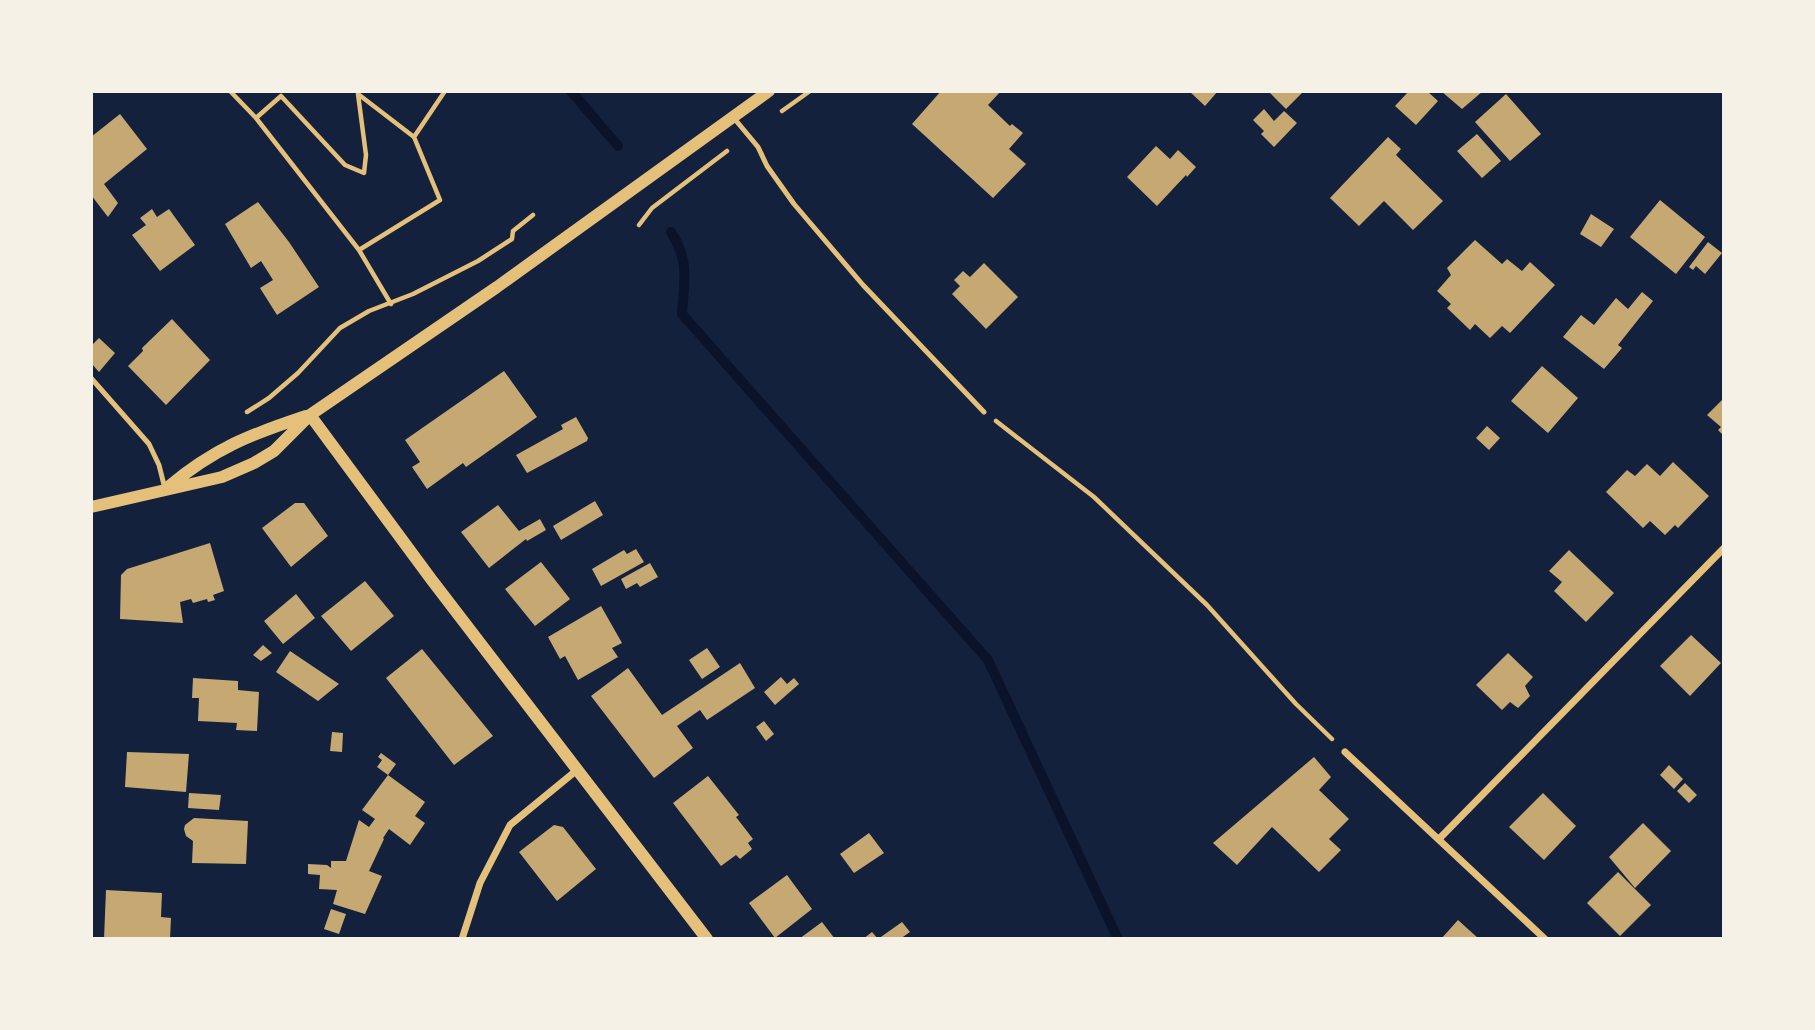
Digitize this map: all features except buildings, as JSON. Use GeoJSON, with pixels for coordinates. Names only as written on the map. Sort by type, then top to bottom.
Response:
{"type":"FeatureCollection","features":[{"type":"Feature","properties":{"kind":"street"},"geometry":{"type":"LineString","coordinates":[[91,507],[222,477],[274,451],[310,415],[497,287],[769,91]]}},
{"type":"Feature","properties":{"kind":"street"},"geometry":{"type":"LineString","coordinates":[[165,489],[210,454],[240,439],[310,415]]}},
{"type":"Feature","properties":{"kind":"street"},"geometry":{"type":"LineString","coordinates":[[310,415],[348,470],[708,939]]}},
{"type":"Feature","properties":{"kind":"street"},"geometry":{"type":"LineString","coordinates":[[1439,839],[1724,548]]}},
{"type":"Feature","properties":{"kind":"street"},"geometry":{"type":"LineString","coordinates":[[1345,752],[1545,939]]}},
{"type":"Feature","properties":{"kind":"street"},"geometry":{"type":"LineString","coordinates":[[462,939],[480,883],[510,825],[577,770]]}},
{"type":"Feature","properties":{"kind":"lane"},"geometry":{"type":"LineString","coordinates":[[733,117],[809,222],[871,293],[984,412]]}},
{"type":"Feature","properties":{"kind":"lane"},"geometry":{"type":"LineString","coordinates":[[91,378],[149,444],[159,465],[165,489]]}},
{"type":"Feature","properties":{"kind":"path"},"geometry":{"type":"LineString","coordinates":[[230,91],[256,118],[359,250],[391,304]]}},
{"type":"Feature","properties":{"kind":"path"},"geometry":{"type":"LineString","coordinates":[[414,137],[446,91]]}},
{"type":"Feature","properties":{"kind":"path"},"geometry":{"type":"LineString","coordinates":[[779,113],[810,91]]}},
{"type":"Feature","properties":{"kind":"path"},"geometry":{"type":"LineString","coordinates":[[256,118],[281,96],[345,166],[364,173],[366,155],[358,94],[414,137],[440,200],[359,250]]}},
{"type":"Feature","properties":{"kind":"path"},"geometry":{"type":"LineString","coordinates":[[639,225],[652,208],[748,136]]}},
{"type":"Feature","properties":{"kind":"path"},"geometry":{"type":"LineString","coordinates":[[240,416],[269,398],[313,358],[340,328],[369,311],[391,304],[478,261],[512,239],[513,232],[533,215]]}},
{"type":"Feature","properties":{"kind":"path"},"geometry":{"type":"LineString","coordinates":[[984,412],[1094,496],[1208,605],[1296,704],[1345,752]]}},
{"type":"Feature","properties":{"kind":"waterway"},"geometry":{"type":"LineString","coordinates":[[571,91],[618,146]]}},
{"type":"Feature","properties":{"kind":"waterway"},"geometry":{"type":"LineString","coordinates":[[671,232],[683,262],[682,314],[988,660],[1118,939]]}}]}
